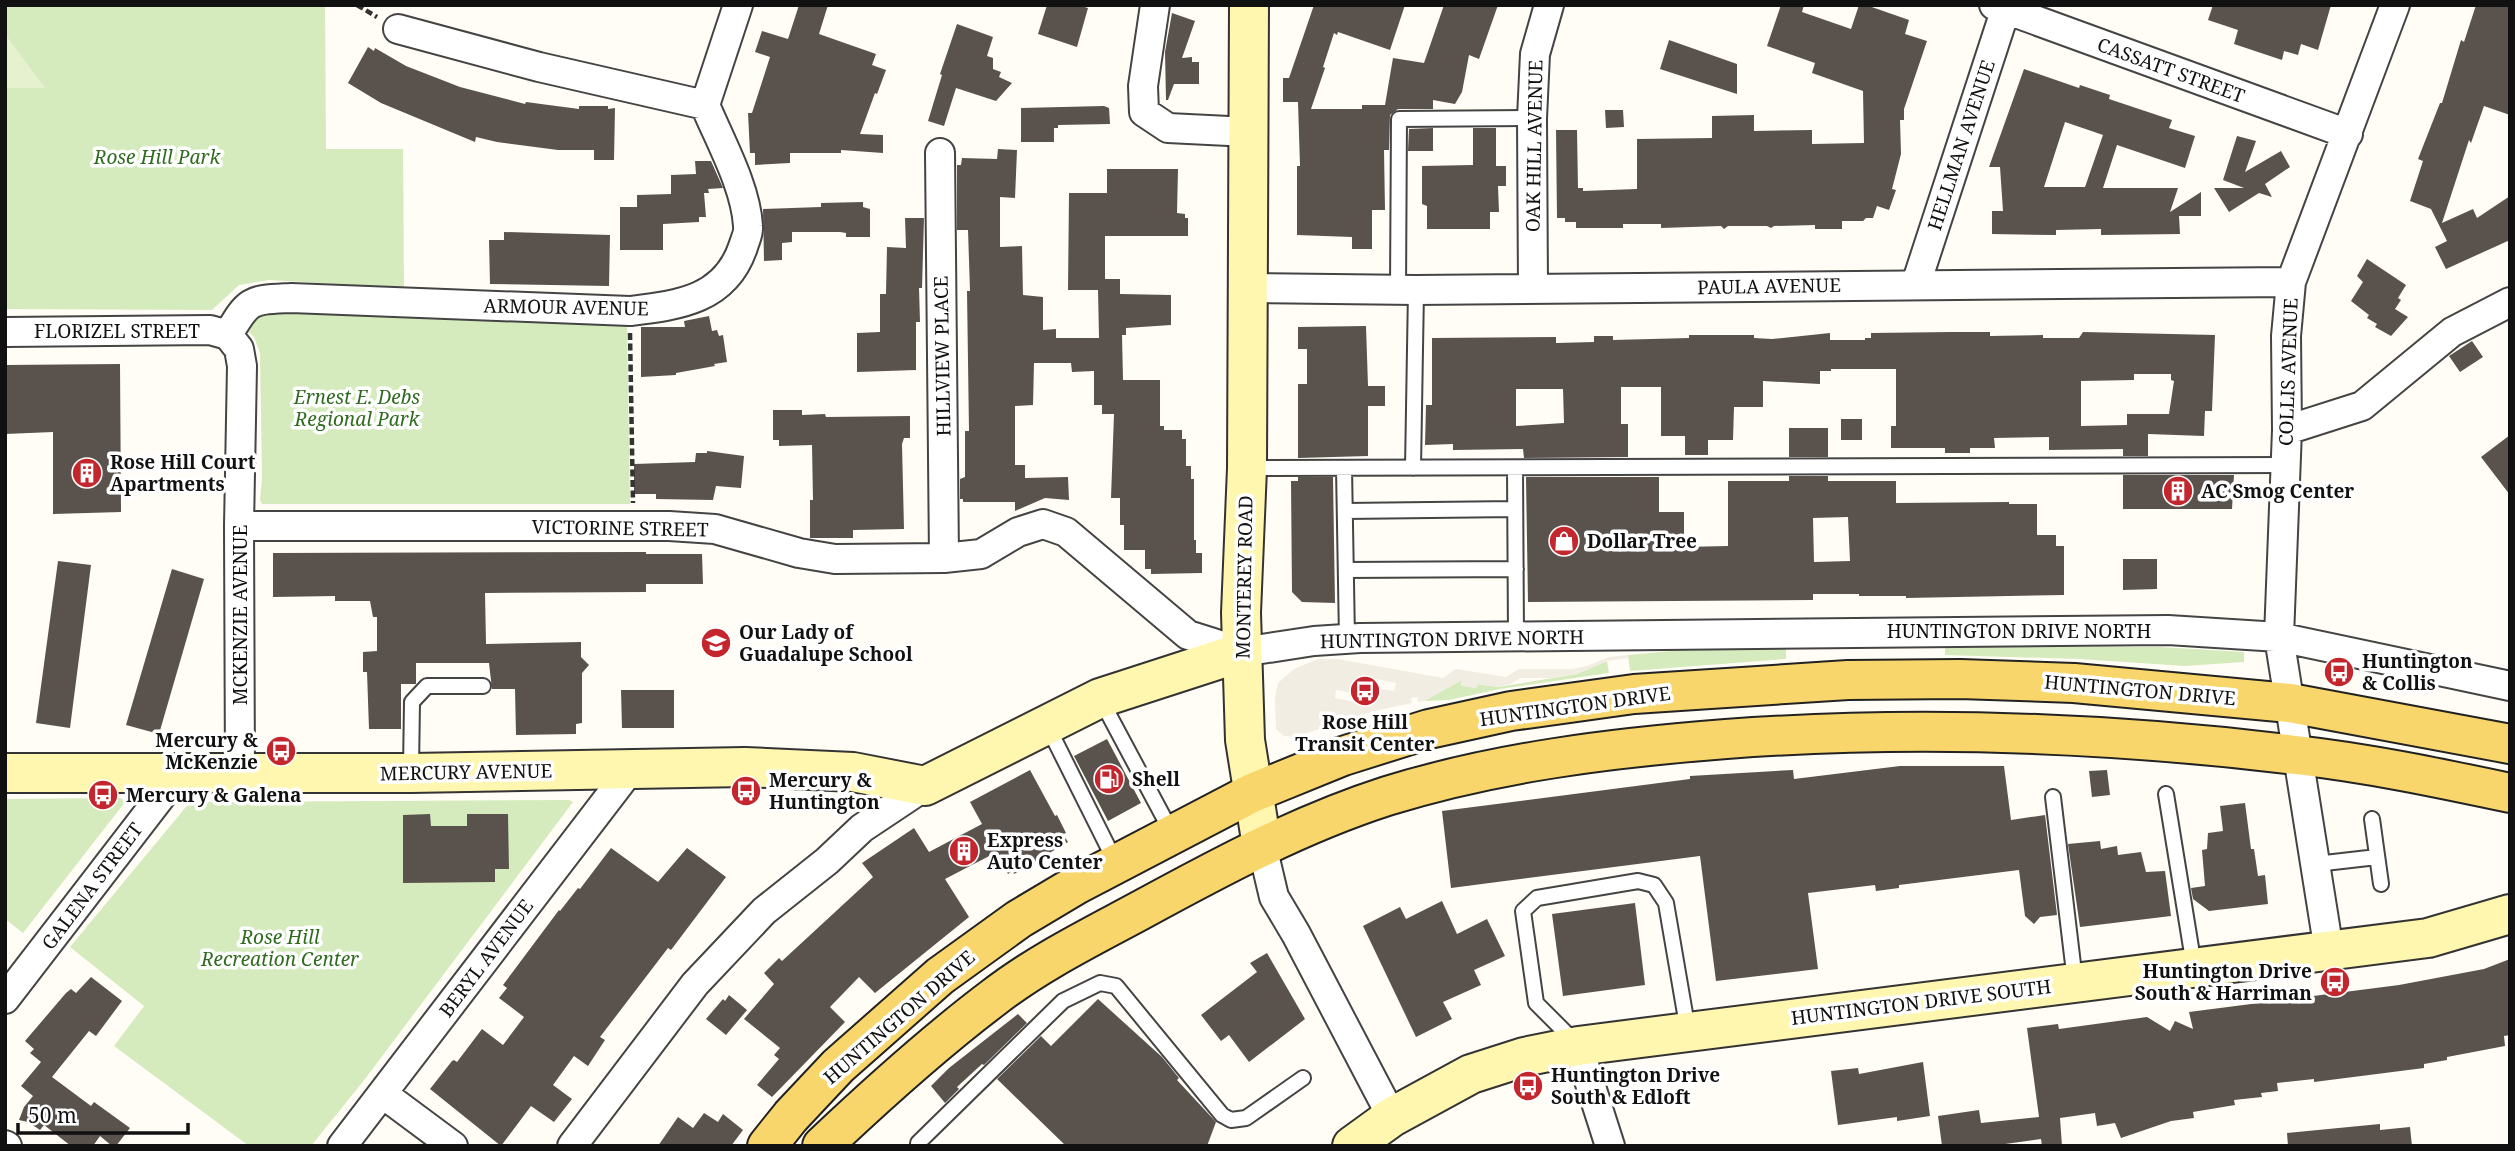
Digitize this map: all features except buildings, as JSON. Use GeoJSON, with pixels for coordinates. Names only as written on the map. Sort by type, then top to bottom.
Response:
{"type":"FeatureCollection","features":[{"type":"Feature","properties":{"kind":"main road","name":"HUNTINGTON DRIVE"},"geometry":{"type":"LineString","coordinates":[[767,1146],[838,1066],[940,976],[1019,919],[1116,864],[1252,793],[1343,756],[1429,729],[1511,711],[1634,694],[1848,680],[1960,679],[2074,683],[2290,703],[2510,744]]}},
{"type":"Feature","properties":{"kind":"main road"},"geometry":{"type":"LineString","coordinates":[[822,1146],[911,1062],[997,995],[1062,953],[1262,846],[1385,797],[1468,774],[1566,755],[1666,744],[1784,735],[1995,732],[2159,741],[2300,755],[2397,770],[2510,793]]}},
{"type":"Feature","properties":{"kind":"street"},"geometry":{"type":"LineString","coordinates":[[398,29],[539,67],[705,105],[738,5]]}},
{"type":"Feature","properties":{"kind":"street"},"geometry":{"type":"LineString","coordinates":[[1154,5],[1143,86],[1144,112],[1168,128],[1249,132]]}},
{"type":"Feature","properties":{"kind":"street","name":"MONTEREY ROAD"},"geometry":{"type":"LineString","coordinates":[[1249,5],[1247,468],[1241,613],[1245,740],[1252,793],[1274,897],[1392,1117]]}},
{"type":"Feature","properties":{"kind":"street","name":"OAK HILL AVENUE"},"geometry":{"type":"LineString","coordinates":[[1533,289],[1532,118],[1535,54],[1549,5]]}},
{"type":"Feature","properties":{"kind":"street","name":"COLLIS AVENUE"},"geometry":{"type":"LineString","coordinates":[[2329,951],[2300,755],[2279,637],[2287,430],[2286,337],[2291,282],[2395,5]]}},
{"type":"Feature","properties":{"kind":"street","name":"CASSATT STREET"},"geometry":{"type":"LineString","coordinates":[[2002,7],[2348,134]]}},
{"type":"Feature","properties":{"kind":"street","name":"HELLMAN AVENUE"},"geometry":{"type":"LineString","coordinates":[[1916,284],[2002,7]]}},
{"type":"Feature","properties":{"kind":"street","name":"ARMOUR AVENUE"},"geometry":{"type":"LineString","coordinates":[[228,335],[240,313],[257,300],[291,298],[630,311],[669,307],[705,295],[736,266],[749,228],[740,187],[705,105]]}},
{"type":"Feature","properties":{"kind":"street","name":"HILLVIEW PLACE"},"geometry":{"type":"LineString","coordinates":[[940,153],[944,558]]}},
{"type":"Feature","properties":{"kind":"street","name":"PAULA AVENUE"},"geometry":{"type":"LineString","coordinates":[[1248,288],[1407,290],[2291,282]]}},
{"type":"Feature","properties":{"kind":"street"},"geometry":{"type":"LineString","coordinates":[[2287,430],[2362,406],[2452,332],[2510,302]]}},
{"type":"Feature","properties":{"kind":"street","name":"FLORIZEL STREET"},"geometry":{"type":"LineString","coordinates":[[5,332],[210,330],[228,335]]}},
{"type":"Feature","properties":{"kind":"street","name":"MCKENZIE AVENUE"},"geometry":{"type":"LineString","coordinates":[[228,335],[239,349],[242,366],[239,526],[240,773]]}},
{"type":"Feature","properties":{"kind":"street","name":"VICTORINE STREET"},"geometry":{"type":"LineString","coordinates":[[239,526],[669,526],[715,529],[799,553],[835,559],[944,558],[981,554],[1018,532],[1043,524],[1066,532],[1188,635],[1242,652]]}},
{"type":"Feature","properties":{"kind":"street","name":"HUNTINGTON DRIVE NORTH"},"geometry":{"type":"LineString","coordinates":[[572,1146],[695,984],[764,911],[827,861],[862,828],[925,786],[1100,698],[1242,652],[1347,639],[2154,630],[2279,637],[2510,686]]}},
{"type":"Feature","properties":{"kind":"street","name":"MERCURY AVENUE"},"geometry":{"type":"LineString","coordinates":[[5,773],[411,773],[745,767],[853,772],[925,786]]}},
{"type":"Feature","properties":{"kind":"street","name":"BERYL AVENUE"},"geometry":{"type":"LineString","coordinates":[[342,1146],[630,770]]}},
{"type":"Feature","properties":{"kind":"street","name":"GALENA STREET"},"geometry":{"type":"LineString","coordinates":[[5,999],[179,773]]}},
{"type":"Feature","properties":{"kind":"street","name":"HUNTINGTON DRIVE SOUTH"},"geometry":{"type":"LineString","coordinates":[[1352,1146],[1392,1117],[1471,1074],[1524,1057],[1578,1046],[2428,938],[2510,914]]}},
{"type":"Feature","properties":{"kind":"street"},"geometry":{"type":"LineString","coordinates":[[1578,1046],[1610,1146]]}},
{"type":"Feature","properties":{"kind":"street"},"geometry":{"type":"LineString","coordinates":[[383,1094],[453,1146]]}},
{"type":"Feature","properties":{"kind":"lane"},"geometry":{"type":"LineString","coordinates":[[1413,468],[1399,119],[1532,118]]}},
{"type":"Feature","properties":{"kind":"lane"},"geometry":{"type":"LineString","coordinates":[[1247,468],[2285,465]]}},
{"type":"Feature","properties":{"kind":"lane"},"geometry":{"type":"LineString","coordinates":[[1344,468],[1347,639]]}},
{"type":"Feature","properties":{"kind":"lane"},"geometry":{"type":"LineString","coordinates":[[1515,468],[1516,637]]}},
{"type":"Feature","properties":{"kind":"lane"},"geometry":{"type":"LineString","coordinates":[[1345,511],[1515,509]]}},
{"type":"Feature","properties":{"kind":"lane"},"geometry":{"type":"LineString","coordinates":[[1346,570],[1516,569]]}},
{"type":"Feature","properties":{"kind":"lane"},"geometry":{"type":"LineString","coordinates":[[411,773],[412,702],[427,686],[483,686]]}},
{"type":"Feature","properties":{"kind":"lane"},"geometry":{"type":"LineString","coordinates":[[1100,698],[1121,752],[1173,835]]}},
{"type":"Feature","properties":{"kind":"lane"},"geometry":{"type":"LineString","coordinates":[[1046,724],[1070,761],[1098,815],[1116,864]]}},
{"type":"Feature","properties":{"kind":"lane"},"geometry":{"type":"LineString","coordinates":[[2166,794],[2195,968]]}},
{"type":"Feature","properties":{"kind":"lane"},"geometry":{"type":"LineString","coordinates":[[2053,797],[2075,983]]}},
{"type":"Feature","properties":{"kind":"lane"},"geometry":{"type":"LineString","coordinates":[[2372,819],[2381,884]]}},
{"type":"Feature","properties":{"kind":"lane"},"geometry":{"type":"LineString","coordinates":[[2316,864],[2377,856]]}},
{"type":"Feature","properties":{"kind":"lane"},"geometry":{"type":"LineString","coordinates":[[1578,1046],[1536,1003],[1523,911],[1537,898],[1638,881],[1654,884],[1666,903],[1688,1032]]}},
{"type":"Feature","properties":{"kind":"lane"},"geometry":{"type":"LineString","coordinates":[[918,1146],[918,1143],[1063,1001],[1100,983],[1116,986],[1222,1115],[1231,1120],[1246,1118],[1303,1078]]}},
{"type":"Feature","properties":{"kind":"path"},"geometry":{"type":"LineString","coordinates":[[630,311],[633,526]]}},
{"type":"Feature","properties":{"kind":"green space","name":"Rose Hill Park"},"geometry":{"type":"Polygon","coordinates":[[[5,5],[325,5],[326,149],[403,149],[404,288],[269,280],[239,285],[212,310],[5,309],[5,5]]]}},
{"type":"Feature","properties":{"kind":"green space"},"geometry":{"type":"Polygon","coordinates":[[[5,34],[45,88],[5,88],[5,34]]]}},
{"type":"Feature","properties":{"kind":"green space","name":"Ernest E. Debs Regional Park"},"geometry":{"type":"Polygon","coordinates":[[[260,309],[627,320],[630,504],[262,504],[260,353],[254,337],[244,327],[260,309]]]}},
{"type":"Feature","properties":{"kind":"green space"},"geometry":{"type":"Polygon","coordinates":[[[1945,647],[2159,647],[2244,652],[2244,662],[2185,666],[2079,659],[1945,655],[1945,647]]]}},
{"type":"Feature","properties":{"kind":"green space"},"geometry":{"type":"Polygon","coordinates":[[[1786,648],[1786,659],[1630,671],[1628,655],[1682,650],[1786,648]]]}},
{"type":"Feature","properties":{"kind":"green space"},"geometry":{"type":"Polygon","coordinates":[[[1607,661],[1609,673],[1500,689],[1449,700],[1424,701],[1460,681],[1461,685],[1476,688],[1477,684],[1498,687],[1577,674],[1607,661]]]}},
{"type":"Feature","properties":{"kind":"green space"},"geometry":{"type":"Polygon","coordinates":[[[120,798],[126,801],[23,933],[5,919],[5,799],[120,798]]]}},
{"type":"Feature","properties":{"kind":"green space","name":"Rose Hill Recreation Center"},"geometry":{"type":"Polygon","coordinates":[[[190,802],[573,802],[365,1079],[311,1146],[249,1146],[114,1046],[144,1006],[70,947],[190,802]]]}},
{"type":"Feature","properties":{"kind":"shaded area"},"geometry":{"type":"Polygon","coordinates":[[[1628,655],[1629,658],[1607,661],[1577,674],[1551,678],[1520,678],[1511,684],[1498,687],[1478,684],[1477,688],[1461,686],[1460,681],[1424,701],[1418,702],[1417,697],[1411,698],[1412,703],[1374,711],[1295,737],[1284,736],[1276,729],[1275,697],[1278,683],[1294,669],[1318,659],[1338,659],[1443,678],[1456,669],[1506,677],[1519,669],[1572,669],[1609,657],[1628,655]],[[1376,679],[1374,687],[1356,685],[1354,693],[1336,690],[1335,698],[1355,702],[1357,694],[1375,696],[1376,688],[1394,691],[1396,683],[1376,679]]]}},
{"type":"Feature","properties":{"kind":"place","name":"Rose Hill Court Apartments"},"geometry":{"type":"Point","coordinates":[87,473]}},
{"type":"Feature","properties":{"kind":"place","name":"AC Smog Center"},"geometry":{"type":"Point","coordinates":[2178,491]}},
{"type":"Feature","properties":{"kind":"place","name":"Dollar Tree"},"geometry":{"type":"Point","coordinates":[1564,541]}},
{"type":"Feature","properties":{"kind":"place","name":"Our Lady of Guadalupe School"},"geometry":{"type":"Point","coordinates":[716,643]}},
{"type":"Feature","properties":{"kind":"place","name":"Huntington & Collis"},"geometry":{"type":"Point","coordinates":[2339,672]}},
{"type":"Feature","properties":{"kind":"place","name":"Rose Hill Transit Center"},"geometry":{"type":"Point","coordinates":[1365,691]}},
{"type":"Feature","properties":{"kind":"place","name":"Mercury & McKenzie"},"geometry":{"type":"Point","coordinates":[281,751]}},
{"type":"Feature","properties":{"kind":"place","name":"Shell"},"geometry":{"type":"Point","coordinates":[1109,779]}},
{"type":"Feature","properties":{"kind":"place","name":"Mercury & Huntington"},"geometry":{"type":"Point","coordinates":[746,791]}},
{"type":"Feature","properties":{"kind":"place","name":"Mercury & Galena"},"geometry":{"type":"Point","coordinates":[103,795]}},
{"type":"Feature","properties":{"kind":"place","name":"Express Auto Center"},"geometry":{"type":"Point","coordinates":[964,851]}},
{"type":"Feature","properties":{"kind":"place","name":"Huntington Drive South & Harriman"},"geometry":{"type":"Point","coordinates":[2335,982]}},
{"type":"Feature","properties":{"kind":"place","name":"Huntington Drive South & Edloft"},"geometry":{"type":"Point","coordinates":[1528,1086]}}]}
